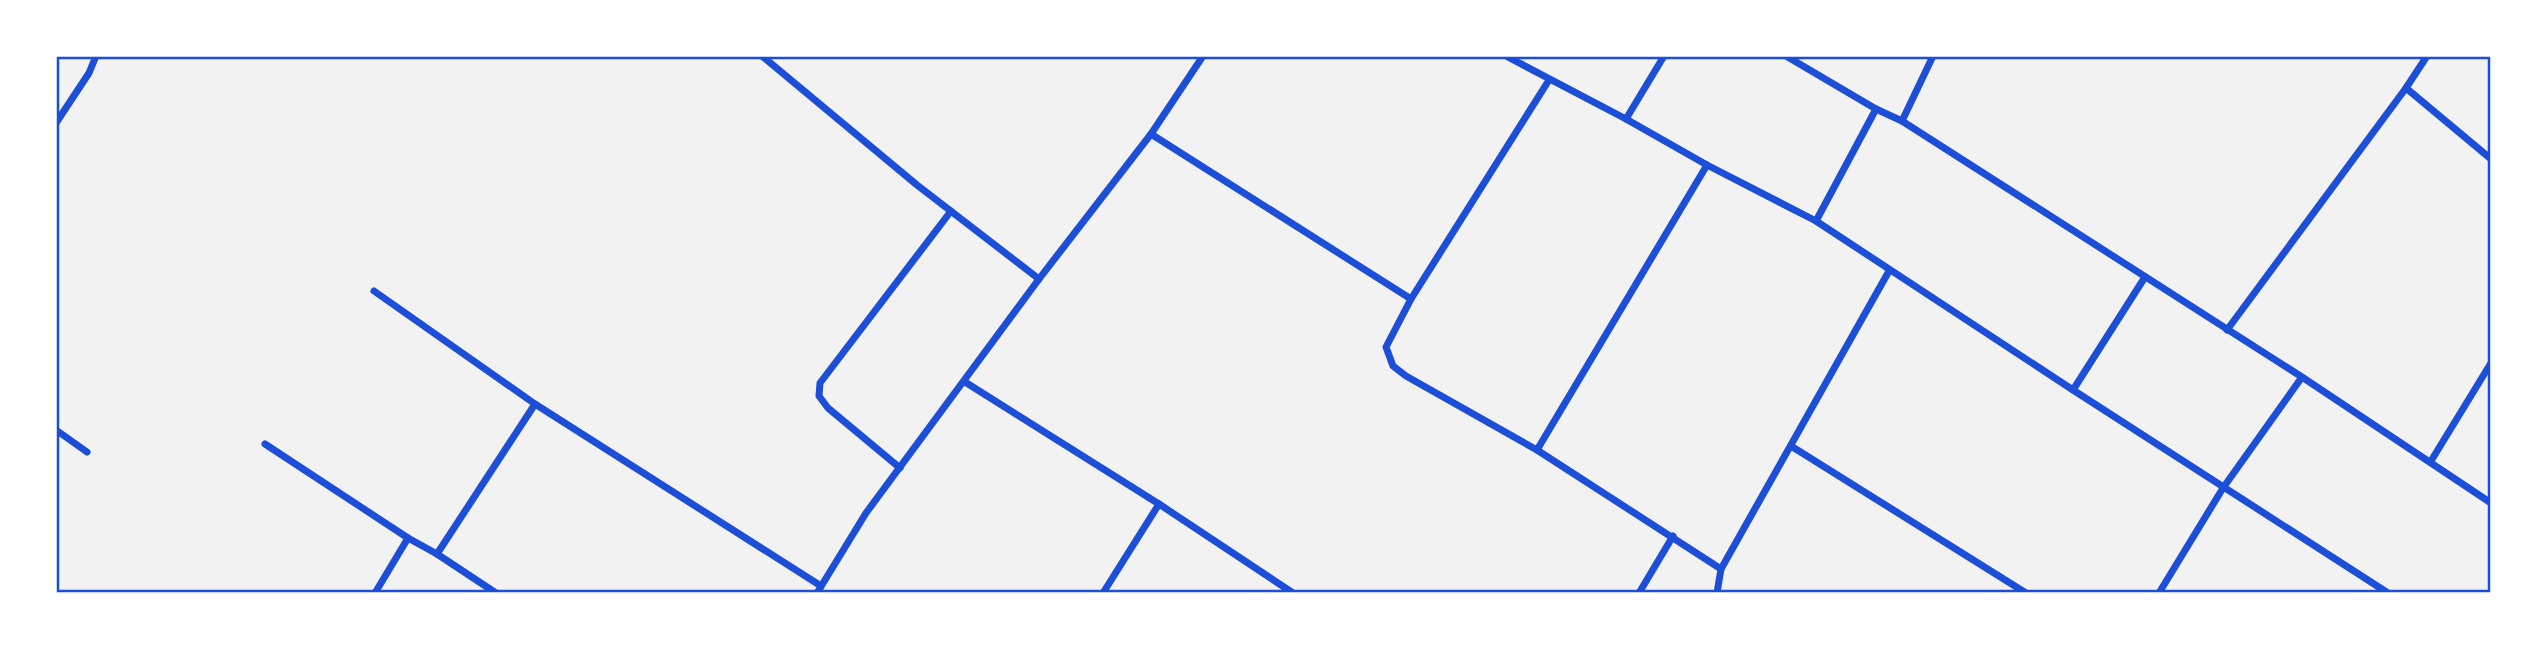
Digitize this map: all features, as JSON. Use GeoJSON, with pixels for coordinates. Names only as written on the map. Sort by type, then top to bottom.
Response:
{"type":"FeatureCollection","features":[{"type":"Feature","properties":{"kind":"street"},"geometry":{"type":"LineString","coordinates":[[56,123],[89,73],[96,56]]}},
{"type":"Feature","properties":{"kind":"street"},"geometry":{"type":"LineString","coordinates":[[762,56],[951,211],[1039,279]]}},
{"type":"Feature","properties":{"kind":"street"},"geometry":{"type":"LineString","coordinates":[[374,291],[535,404],[819,590],[866,513],[1039,279],[1151,134],[1203,56]]}},
{"type":"Feature","properties":{"kind":"street"},"geometry":{"type":"LineString","coordinates":[[1506,56],[1626,119],[1707,166],[1816,221],[2385,592]]}},
{"type":"Feature","properties":{"kind":"street"},"geometry":{"type":"LineString","coordinates":[[1626,119],[1664,56]]}},
{"type":"Feature","properties":{"kind":"street"},"geometry":{"type":"LineString","coordinates":[[1786,56],[1902,121],[2302,377],[2491,503]]}},
{"type":"Feature","properties":{"kind":"street"},"geometry":{"type":"LineString","coordinates":[[1902,121],[1933,56]]}},
{"type":"Feature","properties":{"kind":"street"},"geometry":{"type":"LineString","coordinates":[[2227,330],[2427,56]]}},
{"type":"Feature","properties":{"kind":"street"},"geometry":{"type":"LineString","coordinates":[[1549,80],[1411,299],[1386,347],[1393,366],[1406,376],[1537,450],[1721,569]]}},
{"type":"Feature","properties":{"kind":"street"},"geometry":{"type":"LineString","coordinates":[[2406,88],[2491,159]]}},
{"type":"Feature","properties":{"kind":"street"},"geometry":{"type":"LineString","coordinates":[[1816,221],[1877,109]]}},
{"type":"Feature","properties":{"kind":"street"},"geometry":{"type":"LineString","coordinates":[[1151,134],[1411,299]]}},
{"type":"Feature","properties":{"kind":"street"},"geometry":{"type":"LineString","coordinates":[[1537,450],[1707,166]]}},
{"type":"Feature","properties":{"kind":"street"},"geometry":{"type":"LineString","coordinates":[[900,468],[828,408],[819,396],[820,383],[951,211]]}},
{"type":"Feature","properties":{"kind":"street"},"geometry":{"type":"LineString","coordinates":[[1717,593],[1721,569],[1889,271]]}},
{"type":"Feature","properties":{"kind":"street"},"geometry":{"type":"LineString","coordinates":[[2073,390],[2145,277]]}},
{"type":"Feature","properties":{"kind":"street"},"geometry":{"type":"LineString","coordinates":[[2431,461],[2491,363]]}},
{"type":"Feature","properties":{"kind":"street"},"geometry":{"type":"LineString","coordinates":[[2159,593],[2223,488],[2302,377]]}},
{"type":"Feature","properties":{"kind":"street"},"geometry":{"type":"LineString","coordinates":[[965,382],[1159,504],[1293,593]]}},
{"type":"Feature","properties":{"kind":"street"},"geometry":{"type":"LineString","coordinates":[[437,554],[535,404]]}},
{"type":"Feature","properties":{"kind":"street"},"geometry":{"type":"LineString","coordinates":[[56,430],[87,452]]}},
{"type":"Feature","properties":{"kind":"street"},"geometry":{"type":"LineString","coordinates":[[265,444],[496,593]]}},
{"type":"Feature","properties":{"kind":"street"},"geometry":{"type":"LineString","coordinates":[[1791,446],[2026,593]]}},
{"type":"Feature","properties":{"kind":"street"},"geometry":{"type":"LineString","coordinates":[[1103,593],[1159,504]]}},
{"type":"Feature","properties":{"kind":"street"},"geometry":{"type":"LineString","coordinates":[[1639,593],[1673,536]]}},
{"type":"Feature","properties":{"kind":"street"},"geometry":{"type":"LineString","coordinates":[[375,593],[408,538]]}}]}
